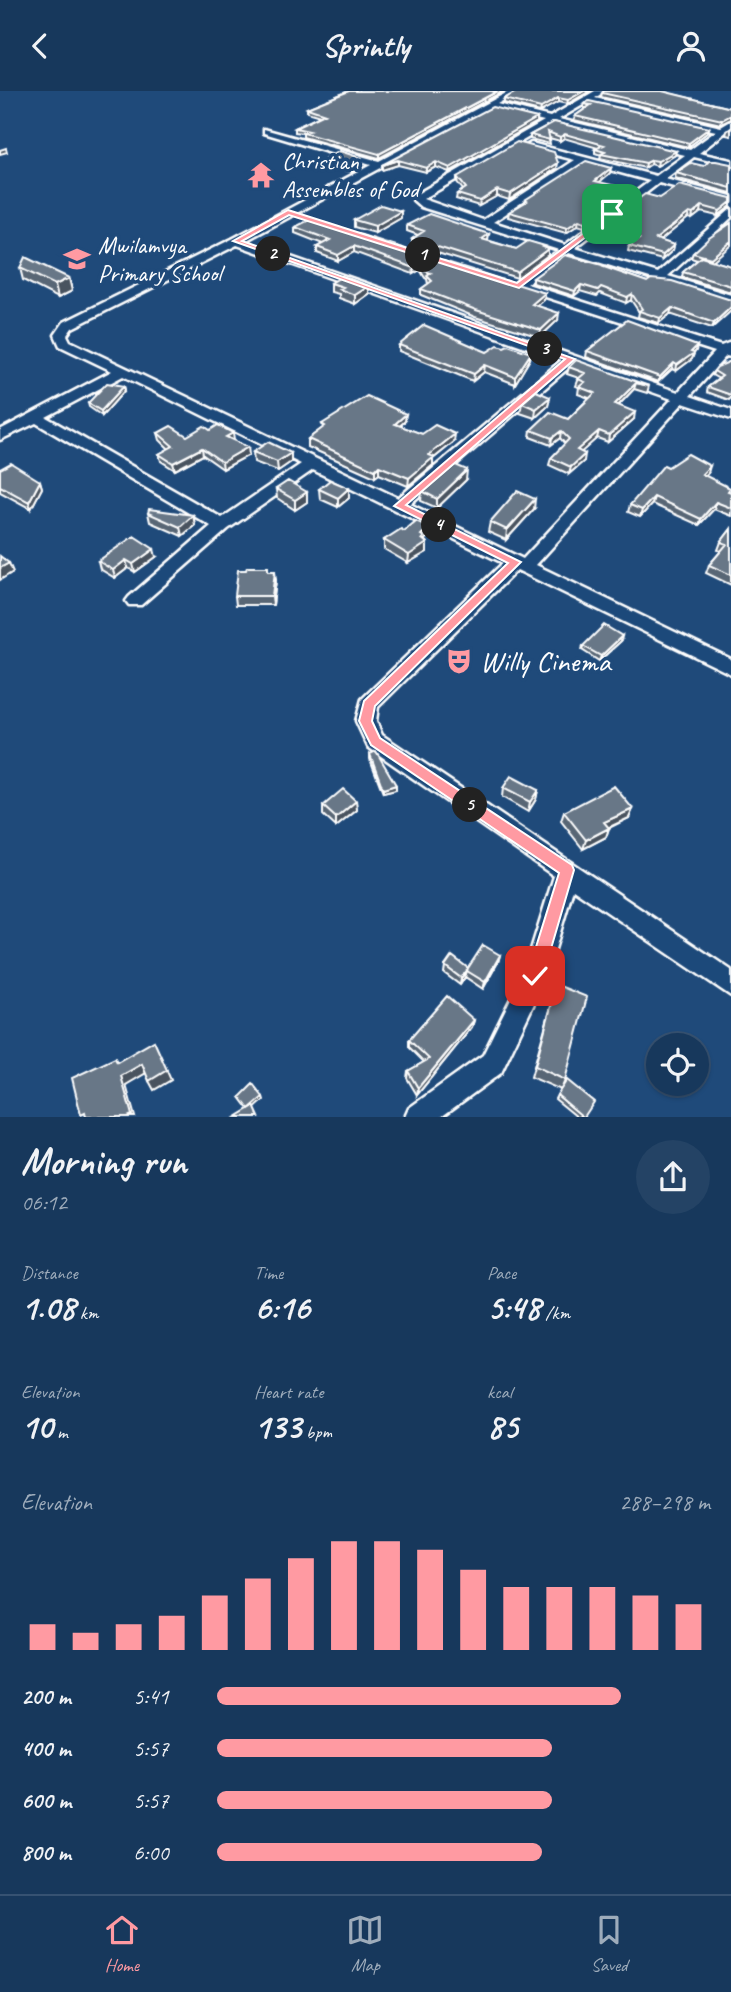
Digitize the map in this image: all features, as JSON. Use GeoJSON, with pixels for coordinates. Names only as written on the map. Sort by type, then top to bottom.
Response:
{"type":"FeatureCollection","features":[{"type":"Feature","properties":{"kind":"street"},"geometry":{"type":"LineString","coordinates":[[600,91],[418,200],[425,205],[731,299]]}},
{"type":"Feature","properties":{"kind":"street"},"geometry":{"type":"LineString","coordinates":[[731,163],[551,120],[502,96],[295,214],[68,325],[61,335],[65,343],[731,667]]}},
{"type":"Feature","properties":{"kind":"street"},"geometry":{"type":"LineString","coordinates":[[587,99],[727,127]]}},
{"type":"Feature","properties":{"kind":"street"},"geometry":{"type":"LineString","coordinates":[[519,285],[727,127]]}},
{"type":"Feature","properties":{"kind":"street"},"geometry":{"type":"LineString","coordinates":[[267,131],[380,164]]}},
{"type":"Feature","properties":{"kind":"street"},"geometry":{"type":"LineString","coordinates":[[514,142],[731,199]]}},
{"type":"Feature","properties":{"kind":"street"},"geometry":{"type":"LineString","coordinates":[[485,223],[582,160]]}},
{"type":"Feature","properties":{"kind":"street"},"geometry":{"type":"LineString","coordinates":[[660,277],[731,212]]}},
{"type":"Feature","properties":{"kind":"street"},"geometry":{"type":"LineString","coordinates":[[236,241],[731,415]]}},
{"type":"Feature","properties":{"kind":"street"},"geometry":{"type":"LineString","coordinates":[[506,281],[728,348],[520,564],[369,704],[366,721],[375,741],[731,984]]}},
{"type":"Feature","properties":{"kind":"street"},"geometry":{"type":"LineString","coordinates":[[399,506],[571,359]]}},
{"type":"Feature","properties":{"kind":"street"},"geometry":{"type":"LineString","coordinates":[[0,436],[123,371]]}},
{"type":"Feature","properties":{"kind":"street"},"geometry":{"type":"LineString","coordinates":[[36,417],[222,525]]}},
{"type":"Feature","properties":{"kind":"street"},"geometry":{"type":"LineString","coordinates":[[135,601],[222,525],[313,463]]}},
{"type":"Feature","properties":{"kind":"street"},"geometry":{"type":"LineString","coordinates":[[418,1117],[492,1064],[535,976],[567,870]]}},
{"type":"Feature","properties":{"kind":"building"},"geometry":{"type":"Polygon","coordinates":[[[349,91],[498,91],[379,154],[303,133],[309,131],[295,128],[325,114],[307,108],[349,91]]]}},
{"type":"Feature","properties":{"kind":"building"},"geometry":{"type":"Polygon","coordinates":[[[518,91],[584,91],[568,100],[558,98],[541,108],[504,99],[518,91]]]}},
{"type":"Feature","properties":{"kind":"building"},"geometry":{"type":"Polygon","coordinates":[[[662,91],[731,108],[731,115],[722,120],[602,93],[662,91]]]}},
{"type":"Feature","properties":{"kind":"building"},"geometry":{"type":"Polygon","coordinates":[[[589,101],[709,128],[689,143],[575,116],[591,105],[584,104],[589,101]]]}},
{"type":"Feature","properties":{"kind":"building"},"geometry":{"type":"Polygon","coordinates":[[[492,107],[537,118],[450,168],[436,162],[426,168],[398,160],[382,165],[492,107]]]}},
{"type":"Feature","properties":{"kind":"building"},"geometry":{"type":"Polygon","coordinates":[[[554,122],[676,151],[658,161],[646,163],[601,154],[605,152],[595,149],[604,145],[565,134],[560,137],[548,132],[550,140],[530,135],[554,122]]]}},
{"type":"Feature","properties":{"kind":"building"},"geometry":{"type":"Polygon","coordinates":[[[517,142],[554,152],[558,163],[510,194],[497,190],[480,201],[457,194],[466,188],[457,177],[517,142]]]}},
{"type":"Feature","properties":{"kind":"building"},"geometry":{"type":"Polygon","coordinates":[[[340,151],[361,158],[352,164],[326,159],[340,151]]]}},
{"type":"Feature","properties":{"kind":"building"},"geometry":{"type":"Polygon","coordinates":[[[586,161],[611,168],[595,181],[628,189],[585,222],[579,220],[567,228],[509,212],[527,201],[525,200],[586,161]]]}},
{"type":"Feature","properties":{"kind":"building"},"geometry":{"type":"Polygon","coordinates":[[[709,161],[731,164],[731,188],[676,173],[691,163],[704,166],[709,161]]]}},
{"type":"Feature","properties":{"kind":"building"},"geometry":{"type":"Polygon","coordinates":[[[679,185],[731,198],[731,202],[720,211],[702,206],[693,214],[689,213],[656,239],[674,245],[663,255],[629,246],[639,239],[601,227],[645,194],[660,198],[679,185]]]}},
{"type":"Feature","properties":{"kind":"building"},"geometry":{"type":"Polygon","coordinates":[[[381,205],[401,211],[375,226],[354,220],[381,205]]]}},
{"type":"Feature","properties":{"kind":"building"},"geometry":{"type":"Polygon","coordinates":[[[429,214],[489,234],[482,239],[516,249],[528,241],[548,249],[517,272],[412,239],[424,231],[407,225],[429,214]]]}},
{"type":"Feature","properties":{"kind":"building"},"geometry":{"type":"Polygon","coordinates":[[[311,219],[545,293],[532,304],[559,313],[541,330],[476,310],[421,289],[432,281],[427,276],[431,273],[425,271],[420,264],[414,268],[354,246],[338,255],[317,247],[330,240],[295,227],[311,219]]]}},
{"type":"Feature","properties":{"kind":"building"},"geometry":{"type":"Polygon","coordinates":[[[731,223],[731,241],[711,258],[693,253],[709,238],[731,223]]]}},
{"type":"Feature","properties":{"kind":"building"},"geometry":{"type":"Polygon","coordinates":[[[565,255],[606,266],[604,267],[647,282],[651,279],[672,281],[731,300],[731,307],[714,323],[672,308],[660,318],[639,311],[642,309],[632,294],[627,297],[601,287],[598,290],[581,285],[575,291],[533,278],[565,255]]]}},
{"type":"Feature","properties":{"kind":"building"},"geometry":{"type":"Polygon","coordinates":[[[25,257],[69,278],[55,285],[20,268],[25,257]]]}},
{"type":"Feature","properties":{"kind":"building"},"geometry":{"type":"Polygon","coordinates":[[[701,257],[731,266],[731,286],[683,272],[701,257]]]}},
{"type":"Feature","properties":{"kind":"building"},"geometry":{"type":"Polygon","coordinates":[[[342,276],[369,286],[355,295],[331,283],[342,276]]]}},
{"type":"Feature","properties":{"kind":"building"},"geometry":{"type":"Polygon","coordinates":[[[627,320],[697,346],[691,352],[694,353],[677,365],[674,363],[660,377],[587,351],[627,320]]]}},
{"type":"Feature","properties":{"kind":"building"},"geometry":{"type":"Polygon","coordinates":[[[424,325],[487,352],[498,345],[508,345],[531,353],[515,377],[485,365],[474,374],[399,345],[424,325]]]}},
{"type":"Feature","properties":{"kind":"building"},"geometry":{"type":"Polygon","coordinates":[[[576,360],[649,386],[636,383],[615,404],[635,412],[609,435],[599,431],[577,450],[585,454],[571,467],[551,458],[569,439],[561,431],[552,438],[531,430],[550,412],[568,419],[595,393],[579,387],[585,382],[578,379],[585,373],[569,367],[576,360]]]}},
{"type":"Feature","properties":{"kind":"building"},"geometry":{"type":"Polygon","coordinates":[[[731,361],[731,395],[708,387],[722,376],[714,371],[717,367],[731,361]]]}},
{"type":"Feature","properties":{"kind":"building"},"geometry":{"type":"Polygon","coordinates":[[[107,383],[124,386],[101,411],[88,403],[107,383]]]}},
{"type":"Feature","properties":{"kind":"building"},"geometry":{"type":"Polygon","coordinates":[[[536,391],[550,397],[536,409],[522,403],[536,391]]]}},
{"type":"Feature","properties":{"kind":"building"},"geometry":{"type":"Polygon","coordinates":[[[367,396],[406,414],[395,424],[422,434],[435,425],[455,434],[429,455],[434,457],[409,478],[379,466],[375,470],[308,439],[325,426],[322,424],[367,396]]]}},
{"type":"Feature","properties":{"kind":"building"},"geometry":{"type":"Polygon","coordinates":[[[218,425],[233,433],[226,437],[248,447],[222,462],[202,448],[173,463],[159,454],[173,446],[158,433],[171,426],[187,436],[204,426],[210,430],[218,425]]]}},
{"type":"Feature","properties":{"kind":"building"},"geometry":{"type":"Polygon","coordinates":[[[268,442],[291,453],[277,462],[253,452],[268,442]]]}},
{"type":"Feature","properties":{"kind":"building"},"geometry":{"type":"Polygon","coordinates":[[[688,454],[710,466],[702,474],[730,488],[728,491],[731,492],[731,508],[716,502],[701,519],[654,497],[642,510],[630,505],[664,465],[668,467],[688,454]]]}},
{"type":"Feature","properties":{"kind":"building"},"geometry":{"type":"Polygon","coordinates":[[[11,463],[40,481],[29,502],[0,486],[0,469],[11,463]]]}},
{"type":"Feature","properties":{"kind":"building"},"geometry":{"type":"Polygon","coordinates":[[[451,463],[467,470],[437,499],[422,491],[429,485],[427,484],[451,463]]]}},
{"type":"Feature","properties":{"kind":"building"},"geometry":{"type":"Polygon","coordinates":[[[330,480],[349,488],[338,498],[319,489],[330,480]]]}},
{"type":"Feature","properties":{"kind":"building"},"geometry":{"type":"Polygon","coordinates":[[[288,481],[307,492],[295,500],[276,489],[288,481]]]}},
{"type":"Feature","properties":{"kind":"building"},"geometry":{"type":"Polygon","coordinates":[[[517,491],[535,499],[507,530],[490,522],[517,491]]]}},
{"type":"Feature","properties":{"kind":"building"},"geometry":{"type":"Polygon","coordinates":[[[149,509],[193,515],[180,527],[148,513],[149,509]]]}},
{"type":"Feature","properties":{"kind":"building"},"geometry":{"type":"Polygon","coordinates":[[[416,521],[429,527],[421,535],[427,543],[409,555],[384,540],[401,529],[404,531],[416,521]]]}},
{"type":"Feature","properties":{"kind":"building"},"geometry":{"type":"Polygon","coordinates":[[[731,529],[731,575],[709,565],[727,544],[721,542],[731,529]]]}},
{"type":"Feature","properties":{"kind":"building"},"geometry":{"type":"Polygon","coordinates":[[[134,536],[154,549],[133,564],[126,560],[113,570],[98,561],[134,536]]]}},
{"type":"Feature","properties":{"kind":"building"},"geometry":{"type":"Polygon","coordinates":[[[0,556],[9,563],[0,568],[0,556]]]}},
{"type":"Feature","properties":{"kind":"building"},"geometry":{"type":"Polygon","coordinates":[[[247,567],[268,567],[268,571],[275,571],[272,596],[235,596],[238,570],[246,570],[247,567]]]}},
{"type":"Feature","properties":{"kind":"building"},"geometry":{"type":"Polygon","coordinates":[[[604,625],[622,636],[601,656],[583,646],[604,625]]]}},
{"type":"Feature","properties":{"kind":"building"},"geometry":{"type":"Polygon","coordinates":[[[376,751],[396,785],[383,789],[370,754],[376,751]]]}},
{"type":"Feature","properties":{"kind":"building"},"geometry":{"type":"Polygon","coordinates":[[[511,776],[538,790],[530,802],[503,788],[511,776]]]}},
{"type":"Feature","properties":{"kind":"building"},"geometry":{"type":"Polygon","coordinates":[[[614,786],[633,809],[604,822],[609,828],[586,840],[564,812],[614,786]]]}},
{"type":"Feature","properties":{"kind":"building"},"geometry":{"type":"Polygon","coordinates":[[[343,789],[356,801],[336,818],[323,806],[343,789]]]}},
{"type":"Feature","properties":{"kind":"building"},"geometry":{"type":"Polygon","coordinates":[[[483,945],[500,955],[485,982],[467,971],[468,969],[461,978],[445,966],[452,956],[468,968],[483,945]]]}},
{"type":"Feature","properties":{"kind":"building"},"geometry":{"type":"Polygon","coordinates":[[[557,985],[587,997],[565,1080],[535,1066],[557,985]]]}},
{"type":"Feature","properties":{"kind":"building"},"geometry":{"type":"Polygon","coordinates":[[[447,996],[474,1020],[418,1088],[408,1071],[429,1059],[409,1040],[447,996]]]}},
{"type":"Feature","properties":{"kind":"building"},"geometry":{"type":"Polygon","coordinates":[[[154,1041],[167,1070],[149,1081],[142,1064],[121,1076],[132,1115],[81,1115],[72,1078],[115,1058],[117,1062],[154,1041]]]}},
{"type":"Feature","properties":{"kind":"building"},"geometry":{"type":"Polygon","coordinates":[[[567,1080],[594,1102],[584,1117],[557,1095],[567,1080]]]}},
{"type":"Feature","properties":{"kind":"building"},"geometry":{"type":"Polygon","coordinates":[[[253,1084],[263,1097],[249,1109],[240,1097],[253,1084]]]}},
{"type":"Feature","properties":{"kind":"building"},"geometry":{"type":"Polygon","coordinates":[[[254,1106],[259,1117],[236,1117],[254,1106]]]}},
{"type":"Feature","properties":{"kind":"place","name":"Christian Assembles of God"},"geometry":{"type":"Point","coordinates":[261,175]}},
{"type":"Feature","properties":{"kind":"place","name":"Mwilamvya Primary School"},"geometry":{"type":"Point","coordinates":[77,259]}},
{"type":"Feature","properties":{"kind":"place","name":"Willy Cinema"},"geometry":{"type":"Point","coordinates":[459,661]}},
{"type":"Feature","properties":{"kind":"route"},"geometry":{"type":"LineString","coordinates":[[535,976],[567,870],[375,741],[366,721],[369,704],[515,562],[399,506],[571,359],[236,241],[288,212],[519,285],[612,214]]}}]}
